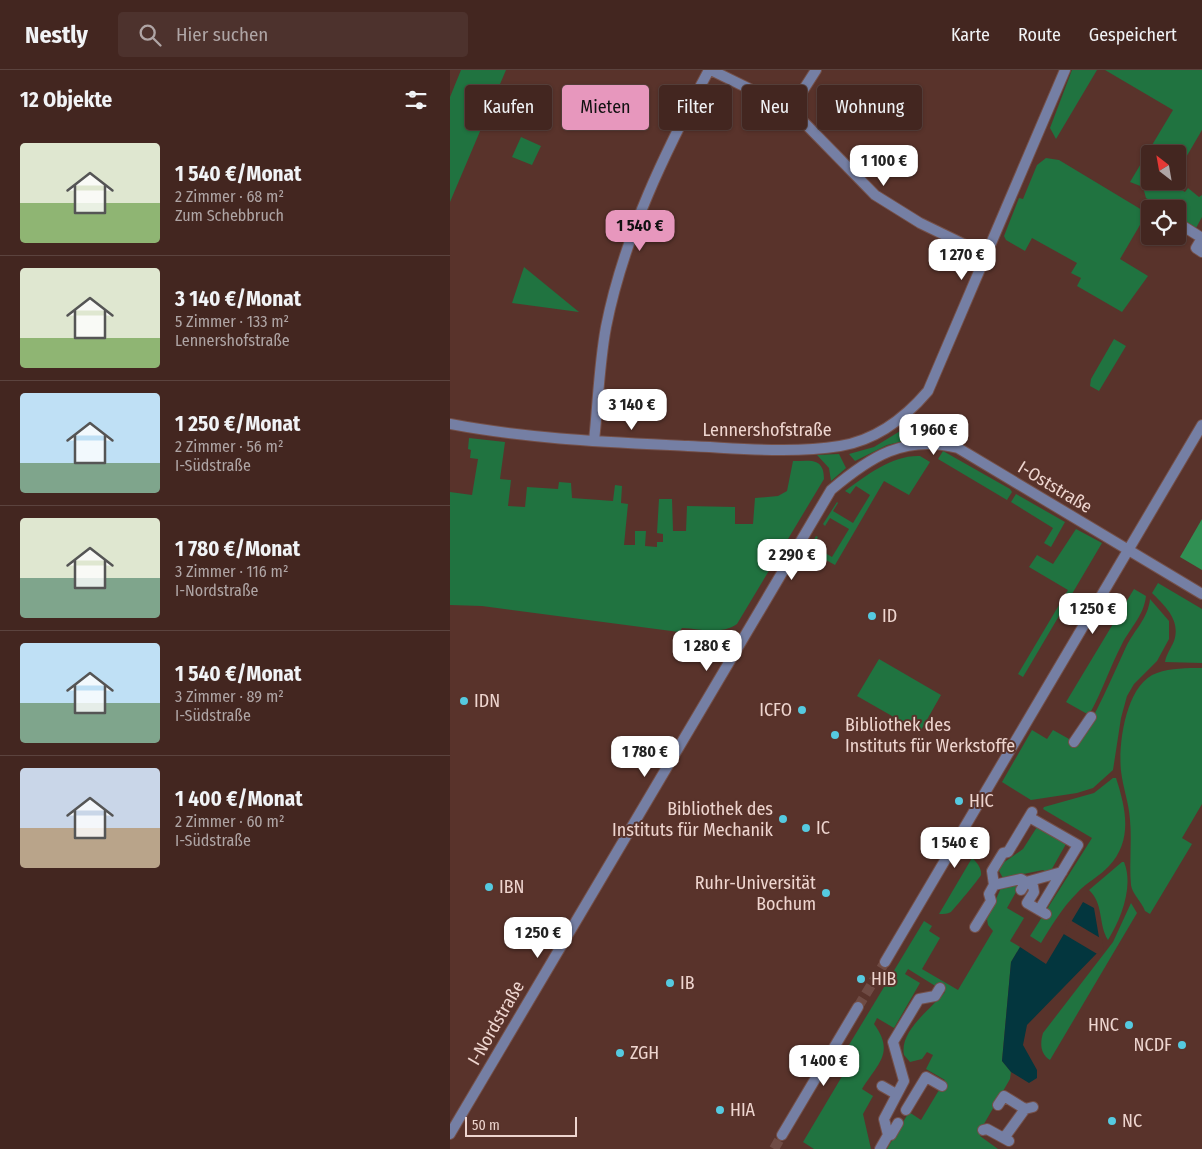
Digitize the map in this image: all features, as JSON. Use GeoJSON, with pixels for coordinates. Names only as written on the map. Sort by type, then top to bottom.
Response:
{"type":"FeatureCollection","features":[{"type":"Feature","properties":{"kind":"street"},"geometry":{"type":"LineString","coordinates":[[594,441],[603,346],[616,284],[646,197],[671,140],[710,70],[742,85]]}},
{"type":"Feature","properties":{"kind":"street"},"geometry":{"type":"LineString","coordinates":[[806,85],[816,70]]}},
{"type":"Feature","properties":{"kind":"street","name":"Lennershofstraße"},"geometry":{"type":"LineString","coordinates":[[450,424],[521,436],[742,450],[841,446],[878,434],[908,413],[928,390],[1064,70]]}},
{"type":"Feature","properties":{"kind":"street"},"geometry":{"type":"LineString","coordinates":[[807,125],[875,195],[920,223],[986,255]]}},
{"type":"Feature","properties":{"kind":"street"},"geometry":{"type":"LineString","coordinates":[[1186,228],[1202,238],[1196,248],[1202,252]]}},
{"type":"Feature","properties":{"kind":"street"},"geometry":{"type":"LineString","coordinates":[[885,962],[1004,764],[1202,425]]}},
{"type":"Feature","properties":{"kind":"street","name":"I-Oststraße"},"geometry":{"type":"LineString","coordinates":[[830,490],[855,470],[883,453],[911,445],[943,444],[958,448],[1202,594]]}},
{"type":"Feature","properties":{"kind":"street","name":"I-Nordstraße"},"geometry":{"type":"LineString","coordinates":[[450,1134],[830,490]]}},
{"type":"Feature","properties":{"kind":"street"},"geometry":{"type":"LineString","coordinates":[[1075,736],[1091,717]]}},
{"type":"Feature","properties":{"kind":"street"},"geometry":{"type":"LineString","coordinates":[[975,927],[991,901],[989,894],[994,885],[992,871],[1003,853],[1008,852],[1031,814],[1082,844],[1062,872],[1042,912],[1027,903],[1034,892],[1033,886],[1023,886]]}},
{"type":"Feature","properties":{"kind":"street"},"geometry":{"type":"LineString","coordinates":[[1023,886],[1062,872]]}},
{"type":"Feature","properties":{"kind":"street"},"geometry":{"type":"LineString","coordinates":[[994,885],[1021,879],[1023,886]]}},
{"type":"Feature","properties":{"kind":"street"},"geometry":{"type":"LineString","coordinates":[[888,1135],[884,1119],[897,1099],[896,1094],[904,1081],[893,1042],[919,1000],[934,996],[940,988]]}},
{"type":"Feature","properties":{"kind":"street"},"geometry":{"type":"LineString","coordinates":[[782,1135],[858,1007]]}},
{"type":"Feature","properties":{"kind":"street"},"geometry":{"type":"LineString","coordinates":[[906,1110],[926,1077],[942,1086]]}},
{"type":"Feature","properties":{"kind":"street"},"geometry":{"type":"LineString","coordinates":[[882,1086],[896,1094]]}},
{"type":"Feature","properties":{"kind":"street"},"geometry":{"type":"LineString","coordinates":[[983,1130],[987,1128],[1006,1140],[1029,1108],[1004,1096],[998,1106]]}},
{"type":"Feature","properties":{"kind":"street"},"geometry":{"type":"LineString","coordinates":[[880,1149],[898,1123]]}},
{"type":"Feature","properties":{"kind":"green space"},"geometry":{"type":"Polygon","coordinates":[[[461,70],[506,70],[500,85],[465,85],[465,130],[481,130],[450,202],[450,97],[461,70]]]}},
{"type":"Feature","properties":{"kind":"green space"},"geometry":{"type":"Polygon","coordinates":[[[1072,70],[1097,70],[1056,139],[1050,128],[1072,70]]]}},
{"type":"Feature","properties":{"kind":"green space"},"geometry":{"type":"Polygon","coordinates":[[[1105,70],[1202,70],[1202,130],[1186,157],[1186,145],[1152,145],[1173,110],[1105,70]]]}},
{"type":"Feature","properties":{"kind":"green space"},"geometry":{"type":"Polygon","coordinates":[[[521,137],[541,146],[532,165],[512,157],[521,137]]]}},
{"type":"Feature","properties":{"kind":"green space"},"geometry":{"type":"Polygon","coordinates":[[[1046,158],[1059,160],[1141,209],[1141,223],[1120,259],[1148,276],[1122,312],[1077,286],[1081,278],[1071,273],[1077,263],[1032,238],[1025,251],[1006,240],[1004,236],[1019,198],[1023,199],[1037,165],[1046,158]]]}},
{"type":"Feature","properties":{"kind":"green space"},"geometry":{"type":"Polygon","coordinates":[[[1141,164],[1141,186],[1130,182],[1141,164]]]}},
{"type":"Feature","properties":{"kind":"green space"},"geometry":{"type":"Polygon","coordinates":[[[1188,188],[1199,197],[1202,195],[1202,217],[1196,228],[1186,222],[1186,200],[1149,200],[1146,198],[1144,190],[1182,190],[1185,192],[1188,188]]]}},
{"type":"Feature","properties":{"kind":"green space"},"geometry":{"type":"Polygon","coordinates":[[[524,267],[579,312],[512,303],[524,267]]]}},
{"type":"Feature","properties":{"kind":"green space"},"geometry":{"type":"Polygon","coordinates":[[[1114,339],[1126,346],[1099,391],[1090,386],[1091,379],[1114,339]]]}},
{"type":"Feature","properties":{"kind":"green space"},"geometry":{"type":"Polygon","coordinates":[[[910,425],[919,432],[920,437],[887,445],[855,461],[849,454],[874,447],[910,425]]]}},
{"type":"Feature","properties":{"kind":"green space"},"geometry":{"type":"Polygon","coordinates":[[[469,438],[505,442],[500,479],[511,480],[508,506],[525,507],[527,487],[558,489],[559,482],[571,483],[572,498],[613,501],[615,485],[622,486],[621,503],[628,504],[624,545],[635,545],[635,531],[646,531],[645,546],[657,547],[657,542],[663,542],[663,534],[657,533],[659,499],[672,499],[673,531],[686,531],[687,506],[735,507],[735,524],[753,524],[755,498],[778,496],[787,491],[793,461],[810,461],[819,464],[822,467],[824,479],[737,624],[718,630],[682,628],[679,632],[482,606],[450,605],[450,492],[472,495],[478,459],[470,458],[471,450],[468,449],[469,438]]]}},
{"type":"Feature","properties":{"kind":"green space"},"geometry":{"type":"Polygon","coordinates":[[[943,451],[1010,489],[1012,492],[1007,500],[938,459],[943,451]]]}},
{"type":"Feature","properties":{"kind":"green space"},"geometry":{"type":"Polygon","coordinates":[[[839,454],[846,468],[831,481],[829,468],[817,455],[839,454]]]}},
{"type":"Feature","properties":{"kind":"green space"},"geometry":{"type":"Polygon","coordinates":[[[920,456],[930,462],[909,495],[884,481],[835,565],[808,550],[816,536],[818,537],[813,546],[832,557],[849,529],[830,518],[825,526],[823,524],[837,502],[833,511],[853,523],[870,495],[856,486],[850,494],[845,491],[890,462],[920,456]]]}},
{"type":"Feature","properties":{"kind":"green space"},"geometry":{"type":"Polygon","coordinates":[[[1016,494],[1065,522],[1051,547],[1044,543],[1053,528],[1011,502],[1016,494]]]}},
{"type":"Feature","properties":{"kind":"green space"},"geometry":{"type":"Polygon","coordinates":[[[1202,519],[1202,570],[1180,557],[1202,519]]]}},
{"type":"Feature","properties":{"kind":"green space"},"geometry":{"type":"Polygon","coordinates":[[[1076,529],[1102,543],[1023,677],[1018,674],[1068,590],[1029,567],[1037,555],[1053,564],[1076,529]]]}},
{"type":"Feature","properties":{"kind":"green space"},"geometry":{"type":"Polygon","coordinates":[[[1158,583],[1202,609],[1202,663],[1165,662],[1176,633],[1174,620],[1152,593],[1158,583]]]}},
{"type":"Feature","properties":{"kind":"green space"},"geometry":{"type":"Polygon","coordinates":[[[1134,589],[1146,596],[1143,609],[1122,644],[1089,715],[1066,702],[1134,589]]]}},
{"type":"Feature","properties":{"kind":"green space"},"geometry":{"type":"Polygon","coordinates":[[[1150,599],[1169,621],[1169,639],[1157,661],[1134,684],[1127,696],[1121,718],[1113,770],[1093,788],[1077,793],[1031,800],[1002,782],[1032,730],[1047,739],[1053,730],[1078,744],[1098,708],[1129,641],[1147,613],[1150,599]]]}},
{"type":"Feature","properties":{"kind":"green space"},"geometry":{"type":"Polygon","coordinates":[[[879,659],[941,695],[920,732],[857,696],[879,659]]]}},
{"type":"Feature","properties":{"kind":"green space"},"geometry":{"type":"Polygon","coordinates":[[[1202,668],[1202,804],[1182,838],[1192,844],[1150,914],[1145,911],[1133,892],[1131,885],[1130,820],[1120,759],[1126,716],[1131,701],[1146,679],[1168,670],[1202,668]]]}},
{"type":"Feature","properties":{"kind":"green space"},"geometry":{"type":"Polygon","coordinates":[[[1113,778],[1116,778],[1125,813],[1122,846],[1109,866],[1081,889],[1067,905],[1041,943],[1030,936],[1092,838],[1043,809],[1044,807],[1094,793],[1113,778]]]}},
{"type":"Feature","properties":{"kind":"green space"},"geometry":{"type":"Polygon","coordinates":[[[1037,827],[1066,844],[1049,874],[1043,870],[1003,878],[999,871],[1003,863],[1023,849],[1037,827]]]}},
{"type":"Feature","properties":{"kind":"green space"},"geometry":{"type":"Polygon","coordinates":[[[972,858],[979,866],[981,875],[951,912],[939,914],[972,858]]]}},
{"type":"Feature","properties":{"kind":"green space"},"geometry":{"type":"Polygon","coordinates":[[[1124,862],[1127,871],[1127,892],[1125,902],[1108,940],[1097,901],[1089,890],[1124,862]]]}},
{"type":"Feature","properties":{"kind":"green space"},"geometry":{"type":"Polygon","coordinates":[[[1012,883],[1020,885],[1007,908],[1024,918],[1010,941],[1020,947],[1011,962],[1002,1061],[1011,1072],[1010,1079],[981,1129],[980,1136],[998,1149],[887,1149],[909,1112],[921,1120],[945,1080],[926,1069],[933,1055],[927,1052],[922,1059],[910,1062],[904,1055],[906,1037],[911,1029],[945,992],[908,969],[905,974],[920,983],[894,1028],[877,1018],[874,1024],[880,1034],[884,1050],[882,1058],[862,1089],[873,1096],[863,1114],[871,1149],[814,1149],[803,1142],[844,1073],[835,1068],[924,921],[932,926],[929,931],[940,938],[922,969],[958,990],[993,931],[988,925],[987,919],[1001,888],[1012,883]]]}},
{"type":"Feature","properties":{"kind":"green space"},"geometry":{"type":"Polygon","coordinates":[[[1131,903],[1137,913],[1050,1060],[1044,1055],[1042,1048],[1043,1033],[1113,942],[1131,903]]]}},
{"type":"Feature","properties":{"kind":"water"},"geometry":{"type":"Polygon","coordinates":[[[1083,902],[1094,908],[1101,949],[1027,1025],[1023,1045],[1037,1070],[1037,1078],[1029,1083],[1011,1072],[1002,1061],[1011,962],[1020,947],[1046,964],[1083,902]]]}},
{"type":"Feature","properties":{"kind":"pier"},"geometry":{"type":"Polygon","coordinates":[[[1070,920],[1102,939],[1104,950],[1099,955],[1062,933],[1070,920]]]}},
{"type":"Feature","properties":{"kind":"tunnel"},"geometry":{"type":"LineString","coordinates":[[858,1007],[885,962]]}},
{"type":"Feature","properties":{"kind":"tunnel"},"geometry":{"type":"LineString","coordinates":[[774,1149],[782,1135]]}},
{"type":"Feature","properties":{"kind":"place","name":"ID"},"geometry":{"type":"Point","coordinates":[872,616]}},
{"type":"Feature","properties":{"kind":"place","name":"IDN"},"geometry":{"type":"Point","coordinates":[464,701]}},
{"type":"Feature","properties":{"kind":"place","name":"ICFO"},"geometry":{"type":"Point","coordinates":[802,710]}},
{"type":"Feature","properties":{"kind":"place","name":"Bibliothek des Instituts für Werkstoffe"},"geometry":{"type":"Point","coordinates":[835,735]}},
{"type":"Feature","properties":{"kind":"place","name":"HIC"},"geometry":{"type":"Point","coordinates":[959,801]}},
{"type":"Feature","properties":{"kind":"place","name":"Bibliothek des Instituts für Mechanik"},"geometry":{"type":"Point","coordinates":[783,819]}},
{"type":"Feature","properties":{"kind":"place","name":"IC"},"geometry":{"type":"Point","coordinates":[806,828]}},
{"type":"Feature","properties":{"kind":"place","name":"IBN"},"geometry":{"type":"Point","coordinates":[489,887]}},
{"type":"Feature","properties":{"kind":"place","name":"Ruhr-Universität Bochum"},"geometry":{"type":"Point","coordinates":[826,893]}},
{"type":"Feature","properties":{"kind":"place","name":"HIB"},"geometry":{"type":"Point","coordinates":[861,979]}},
{"type":"Feature","properties":{"kind":"place","name":"IB"},"geometry":{"type":"Point","coordinates":[670,983]}},
{"type":"Feature","properties":{"kind":"place","name":"HNC"},"geometry":{"type":"Point","coordinates":[1129,1025]}},
{"type":"Feature","properties":{"kind":"place","name":"NCDF"},"geometry":{"type":"Point","coordinates":[1182,1045]}},
{"type":"Feature","properties":{"kind":"place","name":"ZGH"},"geometry":{"type":"Point","coordinates":[620,1053]}},
{"type":"Feature","properties":{"kind":"place","name":"HIA"},"geometry":{"type":"Point","coordinates":[720,1110]}},
{"type":"Feature","properties":{"kind":"place","name":"NC"},"geometry":{"type":"Point","coordinates":[1112,1121]}}]}
